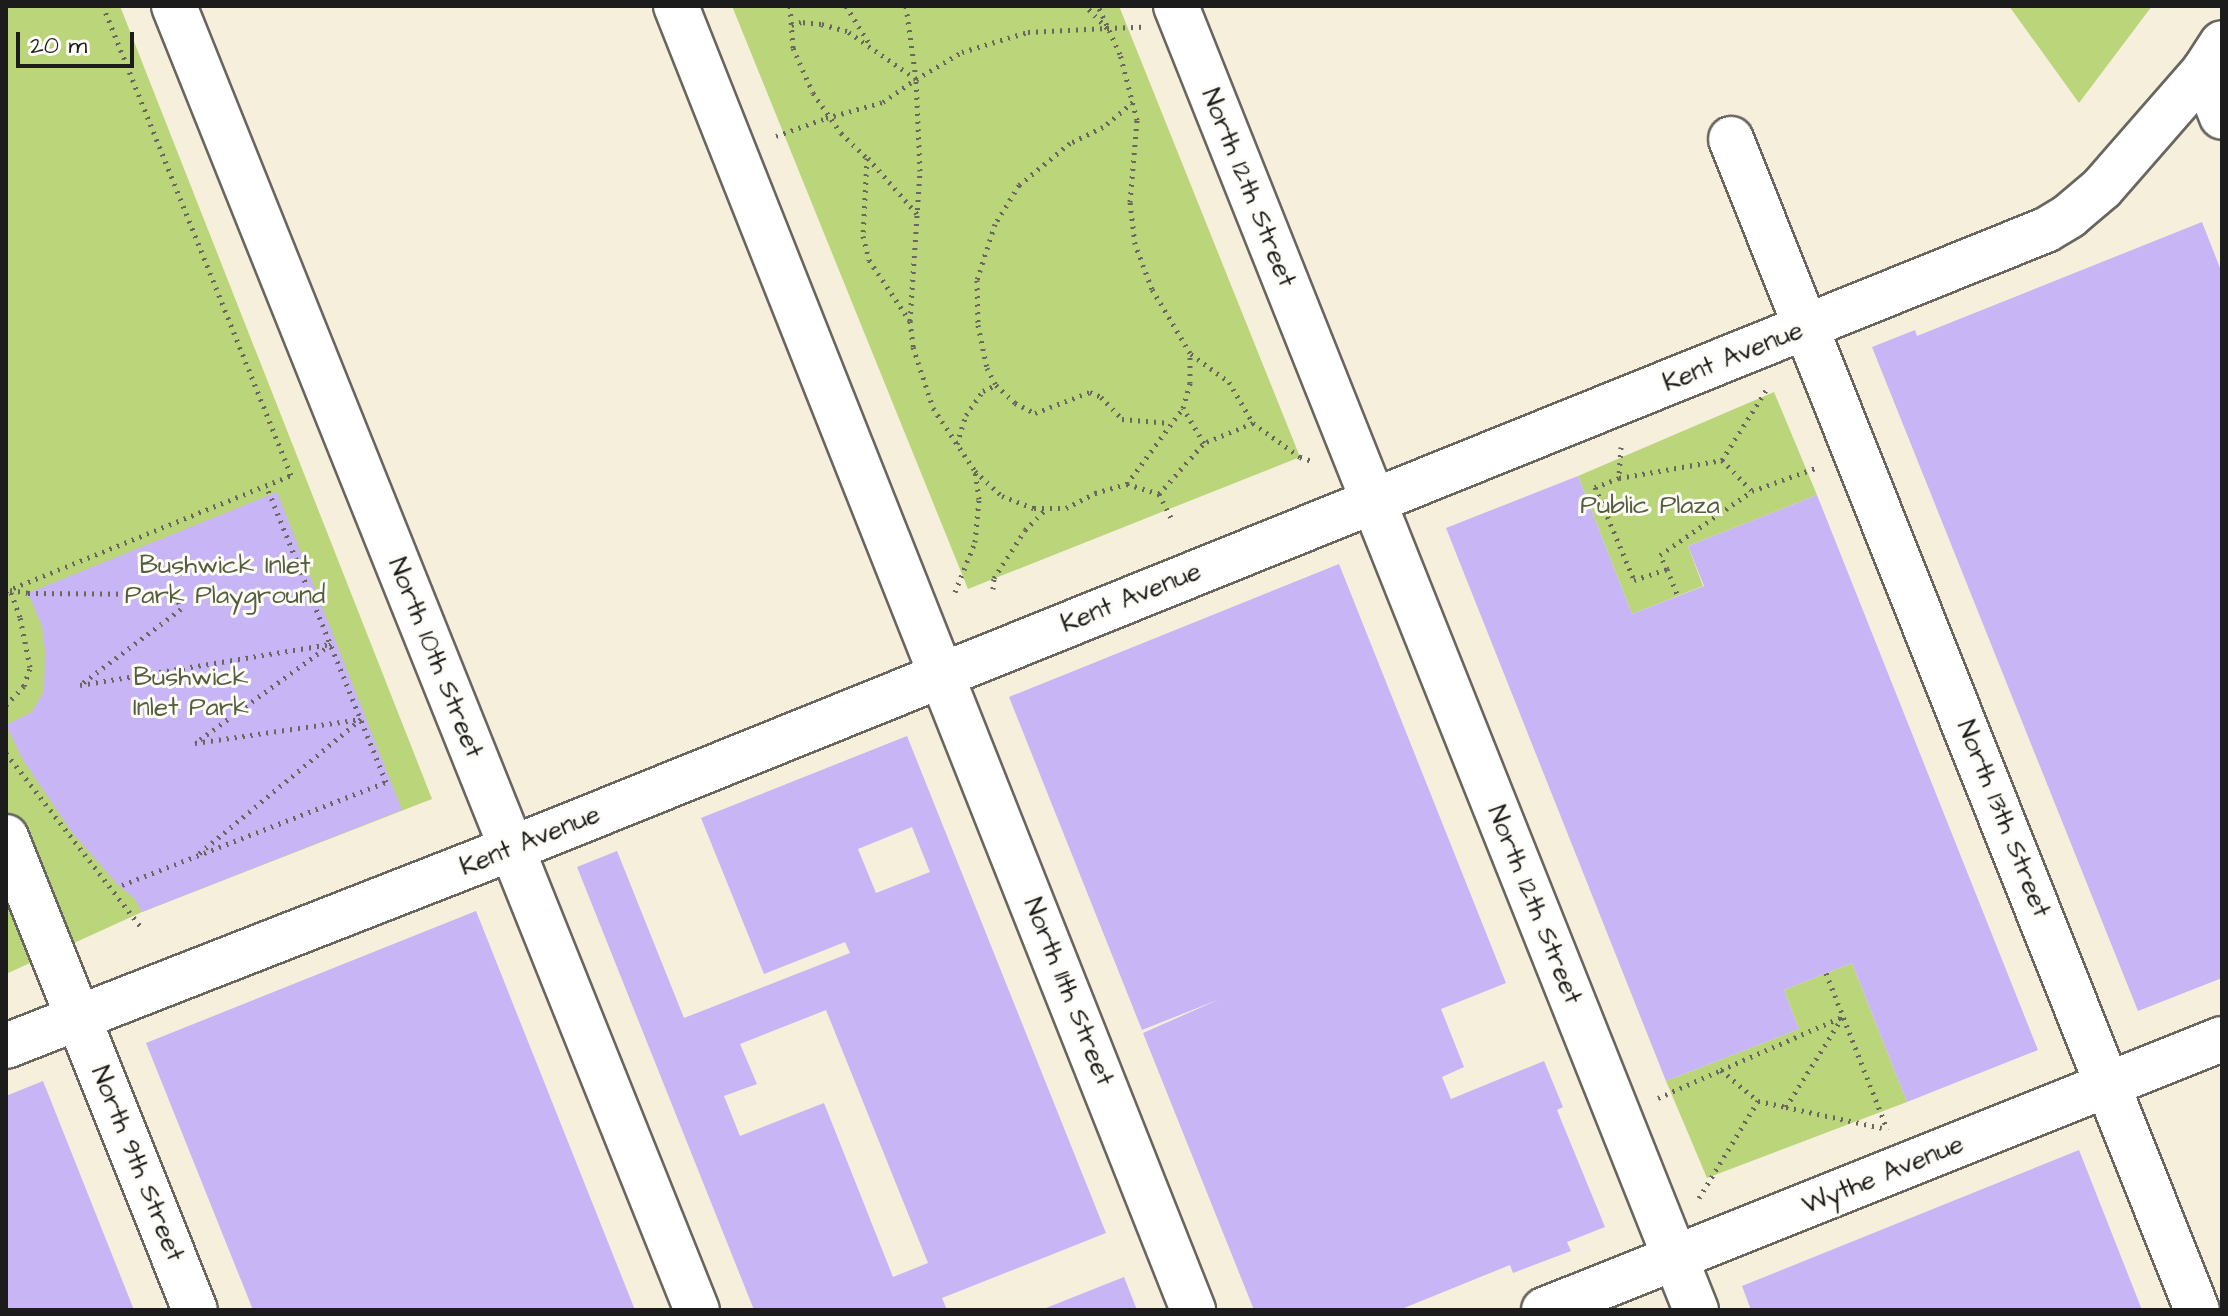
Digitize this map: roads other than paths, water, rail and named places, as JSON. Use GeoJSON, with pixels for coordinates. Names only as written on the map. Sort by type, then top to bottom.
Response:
{"type":"FeatureCollection","features":[{"type":"Feature","properties":{"kind":"street","name":"North 10th Street"},"geometry":{"type":"LineString","coordinates":[[174,6],[697,1310]]}},
{"type":"Feature","properties":{"kind":"street","name":"North 11th Street"},"geometry":{"type":"LineString","coordinates":[[676,6],[1193,1310]]}},
{"type":"Feature","properties":{"kind":"street","name":"North 12th Street"},"geometry":{"type":"LineString","coordinates":[[1159,16],[1320,369],[1696,1310]]}},
{"type":"Feature","properties":{"kind":"street","name":"Kent Avenue"},"geometry":{"type":"LineString","coordinates":[[6,1046],[511,849],[2033,235],[2069,216],[2102,188],[2213,57]]}},
{"type":"Feature","properties":{"kind":"street"},"geometry":{"type":"LineString","coordinates":[[2213,57],[2222,117]]}},
{"type":"Feature","properties":{"kind":"street","name":"North 13th Street"},"geometry":{"type":"LineString","coordinates":[[1731,139],[2197,1310]]}},
{"type":"Feature","properties":{"kind":"street","name":"North 9th Street"},"geometry":{"type":"LineString","coordinates":[[6,837],[195,1310]]}},
{"type":"Feature","properties":{"kind":"street","name":"Wythe Avenue"},"geometry":{"type":"LineString","coordinates":[[1544,1310],[2222,1039]]}},
{"type":"Feature","properties":{"kind":"park label","name":"Public Plaza"},"geometry":{"type":"Point","coordinates":[1650,506]}},
{"type":"Feature","properties":{"kind":"park label","name":"Bushwick Inlet Park Playground"},"geometry":{"type":"Point","coordinates":[225,581]}},
{"type":"Feature","properties":{"kind":"park label","name":"Bushwick Inlet Park"},"geometry":{"type":"Point","coordinates":[191,693]}}]}
